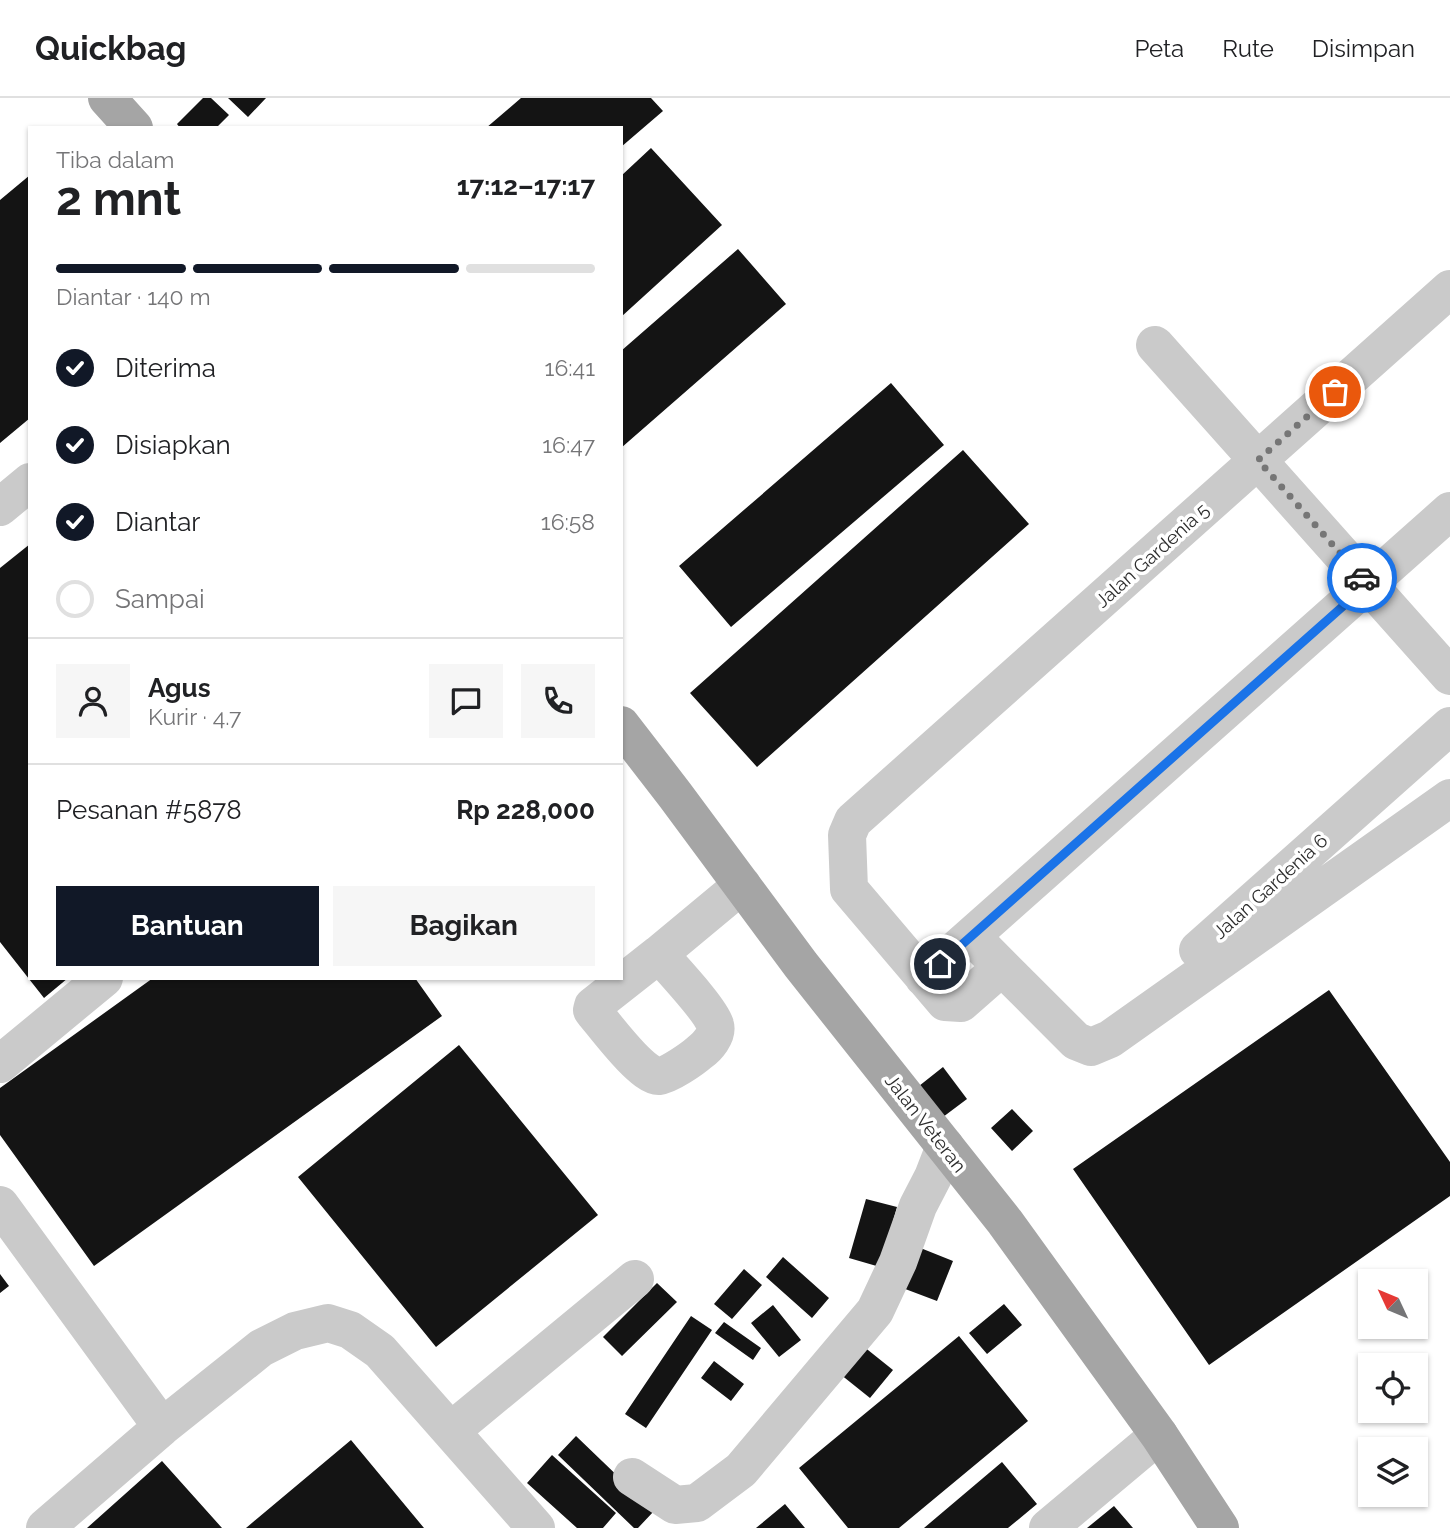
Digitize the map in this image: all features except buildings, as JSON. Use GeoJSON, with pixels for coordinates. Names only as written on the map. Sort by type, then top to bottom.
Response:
{"type":"FeatureCollection","features":[{"type":"Feature","properties":{"kind":"main road"},"geometry":{"type":"LineString","coordinates":[[107,98],[132,126]]}},
{"type":"Feature","properties":{"kind":"main road","name":"Jalan Veteran"},"geometry":{"type":"LineString","coordinates":[[623,729],[801,965],[1005,1222],[1159,1435],[1220,1528]]}},
{"type":"Feature","properties":{"kind":"street","name":"Jalan Gardenia 5"},"geometry":{"type":"LineString","coordinates":[[924,978],[849,889],[847,835],[853,821],[1450,289]]}},
{"type":"Feature","properties":{"kind":"street"},"geometry":{"type":"LineString","coordinates":[[1155,345],[1450,676]]}},
{"type":"Feature","properties":{"kind":"street"},"geometry":{"type":"LineString","coordinates":[[0,507],[28,484]]}},
{"type":"Feature","properties":{"kind":"street"},"geometry":{"type":"LineString","coordinates":[[1002,967],[961,1003],[945,1002],[924,978],[1450,511]]}},
{"type":"Feature","properties":{"kind":"street","name":"Jalan Gardenia 6"},"geometry":{"type":"LineString","coordinates":[[1091,1047],[1450,726]]}},
{"type":"Feature","properties":{"kind":"street"},"geometry":{"type":"LineString","coordinates":[[971,937],[1076,1041],[1091,1047],[1110,1039],[1450,798]]}},
{"type":"Feature","properties":{"kind":"street"},"geometry":{"type":"LineString","coordinates":[[659,954],[742,885]]}},
{"type":"Feature","properties":{"kind":"street"},"geometry":{"type":"LineString","coordinates":[[0,1064],[102,980]]}},
{"type":"Feature","properties":{"kind":"street"},"geometry":{"type":"LineString","coordinates":[[632,1477],[675,1505],[697,1503],[741,1470],[876,1311],[945,1146]]}},
{"type":"Feature","properties":{"kind":"street"},"geometry":{"type":"LineString","coordinates":[[0,1205],[162,1427]]}},
{"type":"Feature","properties":{"kind":"street"},"geometry":{"type":"LineString","coordinates":[[452,1430],[635,1279]]}},
{"type":"Feature","properties":{"kind":"street"},"geometry":{"type":"LineString","coordinates":[[45,1528],[162,1427],[261,1348],[295,1331],[328,1323],[351,1331],[380,1351],[536,1528]]}},
{"type":"Feature","properties":{"kind":"street"},"geometry":{"type":"LineString","coordinates":[[1048,1528],[1159,1435]]}},
{"type":"Feature","properties":{"kind":"way so far"},"geometry":{"type":"LineString","coordinates":[[1335,392],[1258,460],[1362,578]]}},
{"type":"Feature","properties":{"kind":"route"},"geometry":{"type":"LineString","coordinates":[[940,964],[1368,584],[1362,578]]}}]}
